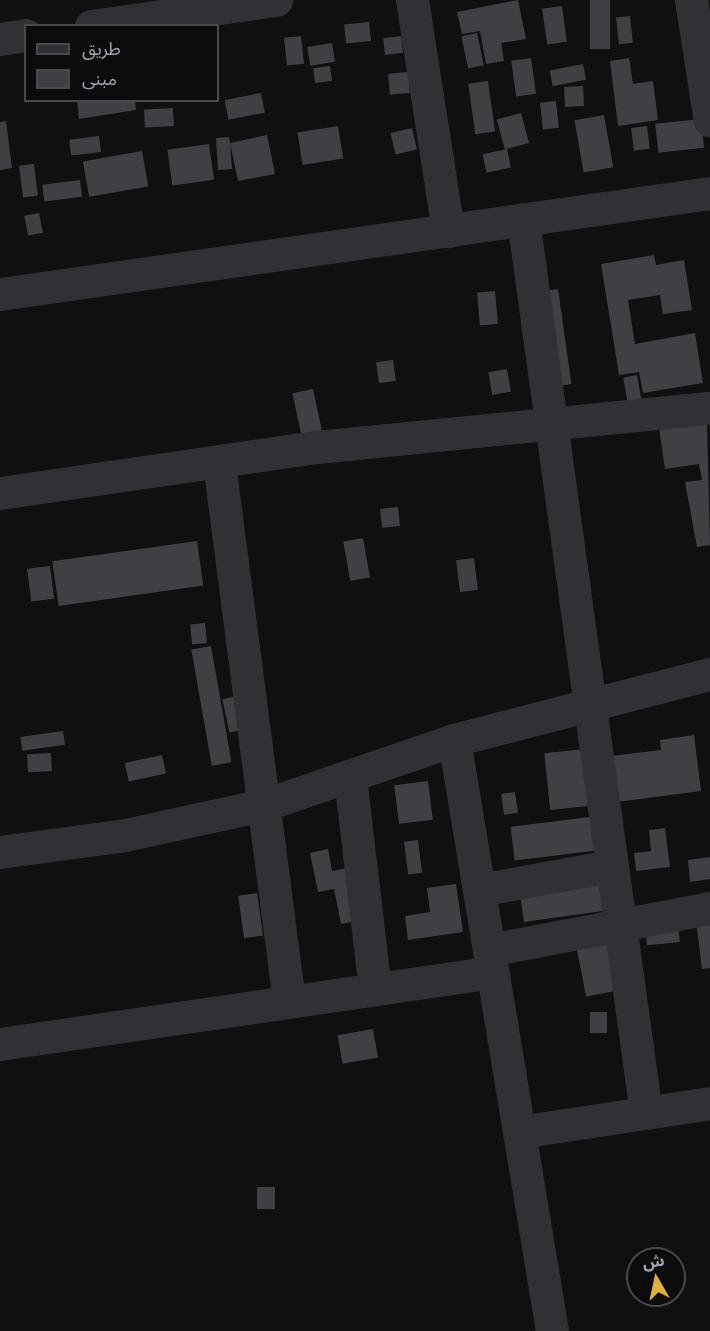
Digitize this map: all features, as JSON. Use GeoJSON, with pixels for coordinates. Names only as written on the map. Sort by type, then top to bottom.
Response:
{"type":"FeatureCollection","features":[{"type":"Feature","properties":{"kind":"street"},"geometry":{"type":"LineString","coordinates":[[102,16],[276,0]]}},
{"type":"Feature","properties":{"kind":"street"},"geometry":{"type":"LineString","coordinates":[[412,0],[448,231]]}},
{"type":"Feature","properties":{"kind":"street"},"geometry":{"type":"LineString","coordinates":[[691,0],[710,121]]}},
{"type":"Feature","properties":{"kind":"street"},"geometry":{"type":"LineString","coordinates":[[0,39],[24,35]]}},
{"type":"Feature","properties":{"kind":"street"},"geometry":{"type":"LineString","coordinates":[[0,294],[710,193]]}},
{"type":"Feature","properties":{"kind":"street"},"geometry":{"type":"LineString","coordinates":[[523,219],[646,1113]]}},
{"type":"Feature","properties":{"kind":"street"},"geometry":{"type":"LineString","coordinates":[[0,493],[432,434],[553,426],[710,408]]}},
{"type":"Feature","properties":{"kind":"street"},"geometry":{"type":"LineString","coordinates":[[219,463],[267,804],[289,1001]]}},
{"type":"Feature","properties":{"kind":"street"},"geometry":{"type":"LineString","coordinates":[[0,852],[124,835],[267,804],[454,740],[710,674]]}},
{"type":"Feature","properties":{"kind":"street"},"geometry":{"type":"LineString","coordinates":[[454,740],[552,1331]]}},
{"type":"Feature","properties":{"kind":"street"},"geometry":{"type":"LineString","coordinates":[[350,777],[375,989]]}},
{"type":"Feature","properties":{"kind":"street"},"geometry":{"type":"LineString","coordinates":[[479,890],[611,866]]}},
{"type":"Feature","properties":{"kind":"street"},"geometry":{"type":"LineString","coordinates":[[0,1044],[375,989],[619,926],[710,908]]}},
{"type":"Feature","properties":{"kind":"street"},"geometry":{"type":"LineString","coordinates":[[519,1132],[710,1103]]}},
{"type":"Feature","properties":{"kind":"building"},"geometry":{"type":"Polygon","coordinates":[[[518,0],[526,39],[501,43],[504,61],[486,64],[480,31],[462,34],[457,12],[518,0]]]}},
{"type":"Feature","properties":{"kind":"building"},"geometry":{"type":"Polygon","coordinates":[[[590,0],[610,0],[610,49],[590,49],[590,0]]]}},
{"type":"Feature","properties":{"kind":"building"},"geometry":{"type":"Polygon","coordinates":[[[562,6],[567,42],[547,44],[542,9],[562,6]]]}},
{"type":"Feature","properties":{"kind":"building"},"geometry":{"type":"Polygon","coordinates":[[[630,16],[633,43],[619,44],[616,17],[630,16]]]}},
{"type":"Feature","properties":{"kind":"building"},"geometry":{"type":"Polygon","coordinates":[[[369,22],[371,41],[346,44],[344,25],[369,22]]]}},
{"type":"Feature","properties":{"kind":"building"},"geometry":{"type":"Polygon","coordinates":[[[477,33],[484,65],[468,69],[461,36],[477,33]]]}},
{"type":"Feature","properties":{"kind":"building"},"geometry":{"type":"Polygon","coordinates":[[[301,36],[304,64],[287,66],[284,38],[301,36]]]}},
{"type":"Feature","properties":{"kind":"building"},"geometry":{"type":"Polygon","coordinates":[[[401,36],[403,53],[385,55],[383,38],[401,36]]]}},
{"type":"Feature","properties":{"kind":"building"},"geometry":{"type":"Polygon","coordinates":[[[332,43],[335,62],[310,66],[307,47],[332,43]]]}},
{"type":"Feature","properties":{"kind":"building"},"geometry":{"type":"Polygon","coordinates":[[[531,58],[536,94],[516,96],[511,61],[531,58]]]}},
{"type":"Feature","properties":{"kind":"building"},"geometry":{"type":"Polygon","coordinates":[[[629,58],[633,84],[653,81],[658,120],[618,126],[610,61],[629,58]]]}},
{"type":"Feature","properties":{"kind":"building"},"geometry":{"type":"Polygon","coordinates":[[[583,64],[586,80],[553,86],[550,70],[583,64]]]}},
{"type":"Feature","properties":{"kind":"building"},"geometry":{"type":"Polygon","coordinates":[[[330,66],[332,81],[315,83],[313,68],[330,66]]]}},
{"type":"Feature","properties":{"kind":"building"},"geometry":{"type":"Polygon","coordinates":[[[408,72],[410,93],[390,95],[388,74],[408,72]]]}},
{"type":"Feature","properties":{"kind":"building"},"geometry":{"type":"Polygon","coordinates":[[[488,81],[495,132],[475,134],[468,84],[488,81]]]}},
{"type":"Feature","properties":{"kind":"building"},"geometry":{"type":"Polygon","coordinates":[[[583,86],[584,106],[565,107],[564,87],[583,86]]]}},
{"type":"Feature","properties":{"kind":"building"},"geometry":{"type":"Polygon","coordinates":[[[261,93],[265,113],[228,120],[225,100],[261,93]]]}},
{"type":"Feature","properties":{"kind":"building"},"geometry":{"type":"Polygon","coordinates":[[[556,101],[559,128],[543,130],[540,103],[556,101]]]}},
{"type":"Feature","properties":{"kind":"building"},"geometry":{"type":"Polygon","coordinates":[[[77,102],[135,102],[136,110],[79,119],[77,102]]]}},
{"type":"Feature","properties":{"kind":"building"},"geometry":{"type":"Polygon","coordinates":[[[173,108],[174,126],[145,127],[144,110],[173,108]]]}},
{"type":"Feature","properties":{"kind":"building"},"geometry":{"type":"Polygon","coordinates":[[[521,113],[529,143],[505,149],[497,119],[521,113]]]}},
{"type":"Feature","properties":{"kind":"building"},"geometry":{"type":"Polygon","coordinates":[[[604,115],[613,167],[584,172],[574,120],[604,115]]]}},
{"type":"Feature","properties":{"kind":"building"},"geometry":{"type":"Polygon","coordinates":[[[701,119],[704,148],[658,153],[655,124],[701,119]]]}},
{"type":"Feature","properties":{"kind":"building"},"geometry":{"type":"Polygon","coordinates":[[[6,121],[12,168],[0,170],[0,122],[6,121]]]}},
{"type":"Feature","properties":{"kind":"building"},"geometry":{"type":"Polygon","coordinates":[[[338,126],[343,159],[303,165],[298,132],[338,126]]]}},
{"type":"Feature","properties":{"kind":"building"},"geometry":{"type":"Polygon","coordinates":[[[647,126],[650,149],[634,151],[631,128],[647,126]]]}},
{"type":"Feature","properties":{"kind":"building"},"geometry":{"type":"Polygon","coordinates":[[[412,128],[417,149],[396,154],[391,133],[412,128]]]}},
{"type":"Feature","properties":{"kind":"building"},"geometry":{"type":"Polygon","coordinates":[[[267,135],[275,174],[238,181],[230,143],[267,135]]]}},
{"type":"Feature","properties":{"kind":"building"},"geometry":{"type":"Polygon","coordinates":[[[99,136],[101,152],[71,156],[69,140],[99,136]]]}},
{"type":"Feature","properties":{"kind":"building"},"geometry":{"type":"Polygon","coordinates":[[[229,137],[232,169],[218,170],[216,138],[229,137]]]}},
{"type":"Feature","properties":{"kind":"building"},"geometry":{"type":"Polygon","coordinates":[[[209,144],[214,180],[172,185],[167,150],[209,144]]]}},
{"type":"Feature","properties":{"kind":"building"},"geometry":{"type":"Polygon","coordinates":[[[507,149],[511,168],[486,173],[483,154],[507,149]]]}},
{"type":"Feature","properties":{"kind":"building"},"geometry":{"type":"Polygon","coordinates":[[[142,151],[148,186],[89,197],[83,161],[142,151]]]}},
{"type":"Feature","properties":{"kind":"building"},"geometry":{"type":"Polygon","coordinates":[[[34,164],[38,196],[23,198],[19,166],[34,164]]]}},
{"type":"Feature","properties":{"kind":"building"},"geometry":{"type":"Polygon","coordinates":[[[80,180],[82,197],[44,202],[42,185],[80,180]]]}},
{"type":"Feature","properties":{"kind":"building"},"geometry":{"type":"Polygon","coordinates":[[[39,213],[43,233],[28,235],[24,216],[39,213]]]}},
{"type":"Feature","properties":{"kind":"building"},"geometry":{"type":"Polygon","coordinates":[[[654,255],[656,265],[684,260],[692,310],[663,314],[660,295],[628,300],[635,344],[695,333],[703,383],[643,393],[639,372],[619,375],[601,264],[654,255]]]}},
{"type":"Feature","properties":{"kind":"building"},"geometry":{"type":"Polygon","coordinates":[[[558,289],[571,384],[554,387],[540,292],[558,289]]]}},
{"type":"Feature","properties":{"kind":"building"},"geometry":{"type":"Polygon","coordinates":[[[495,291],[498,324],[480,325],[477,293],[495,291]]]}},
{"type":"Feature","properties":{"kind":"building"},"geometry":{"type":"Polygon","coordinates":[[[393,360],[396,381],[379,383],[376,362],[393,360]]]}},
{"type":"Feature","properties":{"kind":"building"},"geometry":{"type":"Polygon","coordinates":[[[507,369],[511,392],[492,395],[488,372],[507,369]]]}},
{"type":"Feature","properties":{"kind":"building"},"geometry":{"type":"Polygon","coordinates":[[[637,375],[642,402],[628,404],[623,377],[637,375]]]}},
{"type":"Feature","properties":{"kind":"building"},"geometry":{"type":"Polygon","coordinates":[[[313,389],[323,437],[303,441],[292,393],[313,389]]]}},
{"type":"Feature","properties":{"kind":"building"},"geometry":{"type":"Polygon","coordinates":[[[707,421],[710,545],[697,547],[685,482],[702,480],[699,464],[665,469],[659,428],[707,421]]]}},
{"type":"Feature","properties":{"kind":"building"},"geometry":{"type":"Polygon","coordinates":[[[398,507],[400,526],[382,528],[380,509],[398,507]]]}},
{"type":"Feature","properties":{"kind":"building"},"geometry":{"type":"Polygon","coordinates":[[[363,538],[370,577],[350,581],[343,541],[363,538]]]}},
{"type":"Feature","properties":{"kind":"building"},"geometry":{"type":"Polygon","coordinates":[[[197,541],[203,586],[59,606],[52,561],[197,541]]]}},
{"type":"Feature","properties":{"kind":"building"},"geometry":{"type":"Polygon","coordinates":[[[474,558],[478,590],[460,592],[456,560],[474,558]]]}},
{"type":"Feature","properties":{"kind":"building"},"geometry":{"type":"Polygon","coordinates":[[[50,566],[54,599],[31,602],[27,569],[50,566]]]}},
{"type":"Feature","properties":{"kind":"building"},"geometry":{"type":"Polygon","coordinates":[[[205,623],[207,643],[192,644],[190,625],[205,623]]]}},
{"type":"Feature","properties":{"kind":"building"},"geometry":{"type":"Polygon","coordinates":[[[211,646],[231,762],[212,766],[191,649],[211,646]]]}},
{"type":"Feature","properties":{"kind":"building"},"geometry":{"type":"Polygon","coordinates":[[[238,696],[245,729],[229,733],[222,699],[238,696]]]}},
{"type":"Feature","properties":{"kind":"building"},"geometry":{"type":"Polygon","coordinates":[[[63,731],[65,745],[22,751],[20,737],[63,731]]]}},
{"type":"Feature","properties":{"kind":"building"},"geometry":{"type":"Polygon","coordinates":[[[694,735],[701,791],[617,802],[611,756],[661,750],[660,740],[694,735]]]}},
{"type":"Feature","properties":{"kind":"building"},"geometry":{"type":"Polygon","coordinates":[[[594,748],[600,805],[550,810],[544,753],[594,748]]]}},
{"type":"Feature","properties":{"kind":"building"},"geometry":{"type":"Polygon","coordinates":[[[51,753],[52,771],[28,772],[27,754],[51,753]]]}},
{"type":"Feature","properties":{"kind":"building"},"geometry":{"type":"Polygon","coordinates":[[[162,755],[166,774],[129,781],[125,763],[162,755]]]}},
{"type":"Feature","properties":{"kind":"building"},"geometry":{"type":"Polygon","coordinates":[[[428,781],[433,820],[399,824],[394,785],[428,781]]]}},
{"type":"Feature","properties":{"kind":"building"},"geometry":{"type":"Polygon","coordinates":[[[515,792],[518,813],[504,815],[501,794],[515,792]]]}},
{"type":"Feature","properties":{"kind":"building"},"geometry":{"type":"Polygon","coordinates":[[[590,817],[594,851],[515,860],[511,827],[590,817]]]}},
{"type":"Feature","properties":{"kind":"building"},"geometry":{"type":"Polygon","coordinates":[[[665,828],[670,867],[636,871],[634,853],[651,851],[649,830],[665,828]]]}},
{"type":"Feature","properties":{"kind":"building"},"geometry":{"type":"Polygon","coordinates":[[[418,840],[422,873],[408,874],[404,842],[418,840]]]}},
{"type":"Feature","properties":{"kind":"building"},"geometry":{"type":"Polygon","coordinates":[[[328,849],[332,871],[348,868],[358,921],[341,924],[334,889],[318,892],[310,853],[328,849]]]}},
{"type":"Feature","properties":{"kind":"building"},"geometry":{"type":"Polygon","coordinates":[[[710,857],[710,879],[690,882],[688,860],[710,857]]]}},
{"type":"Feature","properties":{"kind":"building"},"geometry":{"type":"Polygon","coordinates":[[[600,881],[604,911],[524,922],[520,892],[600,881]]]}},
{"type":"Feature","properties":{"kind":"building"},"geometry":{"type":"Polygon","coordinates":[[[456,884],[463,932],[408,940],[405,916],[430,912],[427,888],[456,884]]]}},
{"type":"Feature","properties":{"kind":"building"},"geometry":{"type":"Polygon","coordinates":[[[257,893],[263,936],[244,938],[238,896],[257,893]]]}},
{"type":"Feature","properties":{"kind":"building"},"geometry":{"type":"Polygon","coordinates":[[[710,919],[710,968],[702,969],[696,920],[710,919]]]}},
{"type":"Feature","properties":{"kind":"building"},"geometry":{"type":"Polygon","coordinates":[[[678,924],[680,942],[647,945],[645,927],[678,924]]]}},
{"type":"Feature","properties":{"kind":"building"},"geometry":{"type":"Polygon","coordinates":[[[609,931],[620,990],[586,997],[575,938],[609,931]]]}},
{"type":"Feature","properties":{"kind":"building"},"geometry":{"type":"Polygon","coordinates":[[[590,1012],[607,1012],[607,1033],[590,1033],[590,1012]]]}},
{"type":"Feature","properties":{"kind":"building"},"geometry":{"type":"Polygon","coordinates":[[[373,1029],[378,1058],[343,1064],[338,1035],[373,1029]]]}},
{"type":"Feature","properties":{"kind":"building"},"geometry":{"type":"Polygon","coordinates":[[[257,1187],[275,1187],[275,1209],[257,1209],[257,1187]]]}}]}
